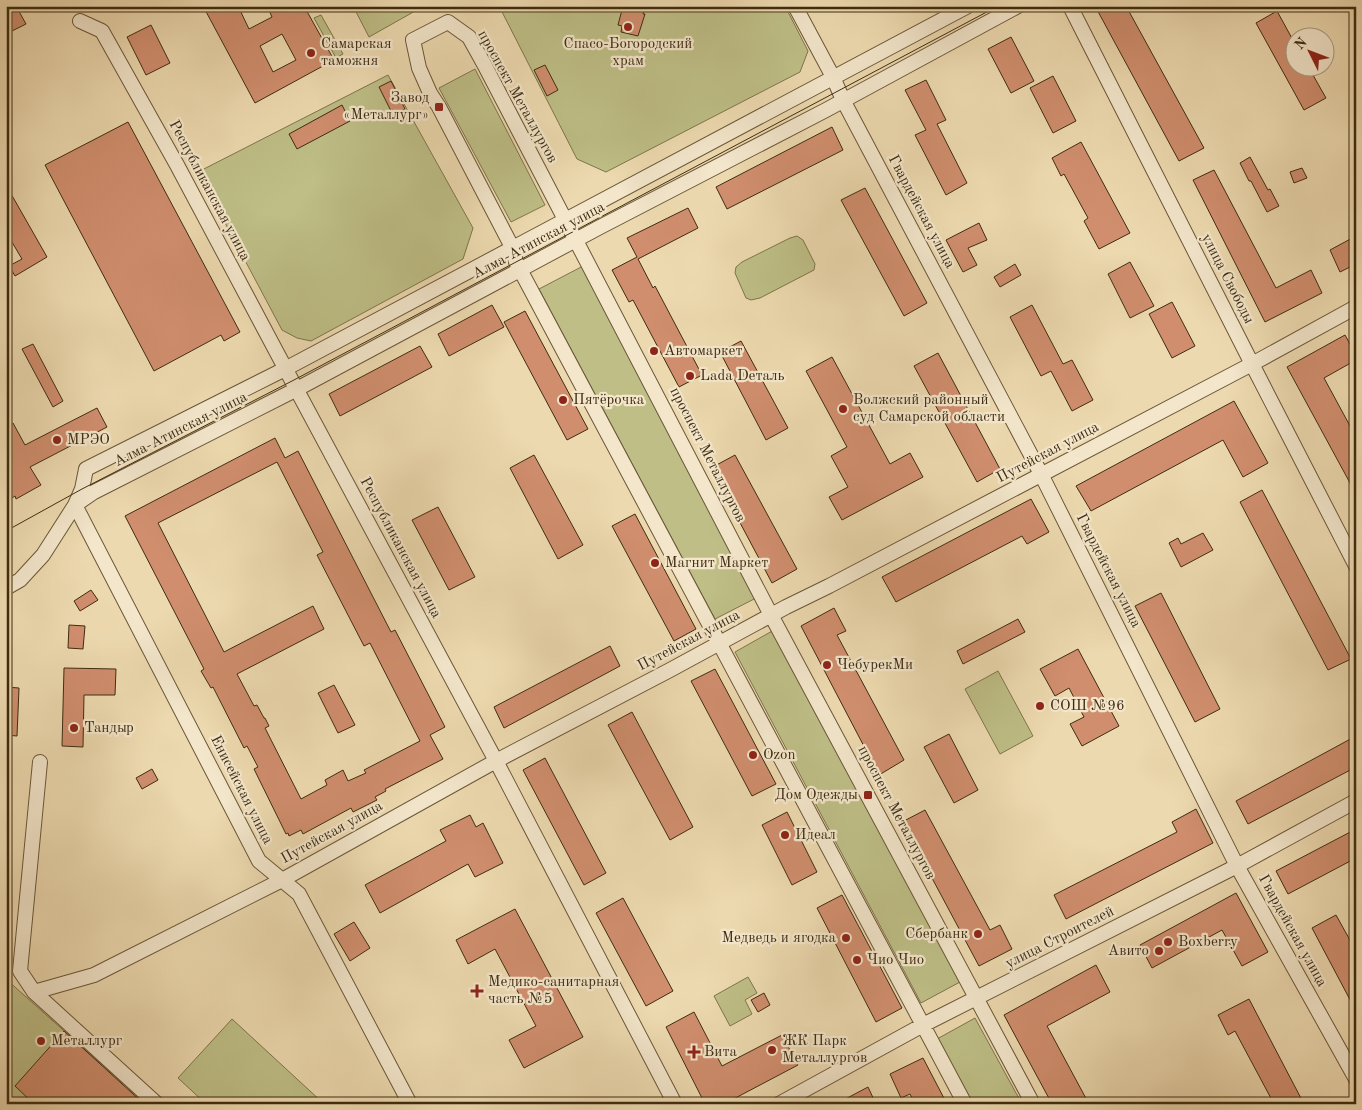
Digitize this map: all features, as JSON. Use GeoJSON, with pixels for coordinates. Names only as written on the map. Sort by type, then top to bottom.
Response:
{"type":"FeatureCollection","features":[{"type":"Feature","properties":{"kind":"street","name":"Гвардейская улица"},"geometry":{"type":"LineString","coordinates":[[795,6],[1042,474],[1237,866],[1356,1079]]}},
{"type":"Feature","properties":{"kind":"street","name":"Алма-Атинская улица"},"geometry":{"type":"LineString","coordinates":[[6,588],[20,580],[43,555],[75,505],[82,489],[86,469],[286,368],[968,6]]}},
{"type":"Feature","properties":{"kind":"street","name":"Алма-Атинская улица"},"geometry":{"type":"LineString","coordinates":[[75,505],[94,492],[297,389],[506,276],[521,270],[826,110],[1018,6]]}},
{"type":"Feature","properties":{"kind":"street","name":"улица Свободы"},"geometry":{"type":"LineString","coordinates":[[1070,6],[1356,566]]}},
{"type":"Feature","properties":{"kind":"street","name":"Республиканская улица"},"geometry":{"type":"LineString","coordinates":[[80,21],[102,31],[177,165],[496,761],[675,1104]]}},
{"type":"Feature","properties":{"kind":"street","name":"проспект Металлургов"},"geometry":{"type":"LineString","coordinates":[[965,1104],[516,262],[512,248],[430,93],[419,68],[413,40],[448,22],[469,37],[484,64],[771,615],[1033,1104]]}},
{"type":"Feature","properties":{"kind":"street","name":"Путейская улица"},"geometry":{"type":"LineString","coordinates":[[34,992],[94,975],[282,880],[496,761],[1356,308]]}},
{"type":"Feature","properties":{"kind":"street","name":"Енисейская улица"},"geometry":{"type":"LineString","coordinates":[[75,505],[259,860],[299,894],[410,1104]]}},
{"type":"Feature","properties":{"kind":"street"},"geometry":{"type":"LineString","coordinates":[[40,762],[20,971],[34,992],[157,1104]]}},
{"type":"Feature","properties":{"kind":"street","name":"улица Строителей"},"geometry":{"type":"LineString","coordinates":[[779,1104],[923,1026],[1237,866],[1356,801]]}},
{"type":"Feature","properties":{"kind":"green space"},"geometry":{"type":"Polygon","coordinates":[[[353,6],[424,6],[369,37],[353,6]]]}},
{"type":"Feature","properties":{"kind":"green space"},"geometry":{"type":"Polygon","coordinates":[[[499,6],[785,6],[808,51],[800,72],[606,172],[577,159],[499,6]]]}},
{"type":"Feature","properties":{"kind":"green space"},"geometry":{"type":"Polygon","coordinates":[[[321,15],[343,54],[336,58],[314,18],[321,15]]]}},
{"type":"Feature","properties":{"kind":"green space"},"geometry":{"type":"Polygon","coordinates":[[[475,69],[545,205],[511,222],[439,88],[475,69]]]}},
{"type":"Feature","properties":{"kind":"green space"},"geometry":{"type":"Polygon","coordinates":[[[388,75],[473,228],[463,259],[311,341],[297,338],[282,330],[198,172],[388,75]]]}},
{"type":"Feature","properties":{"kind":"green space"},"geometry":{"type":"Polygon","coordinates":[[[797,236],[803,240],[815,264],[814,270],[760,298],[751,300],[746,298],[735,273],[736,267],[742,262],[797,236]]]}},
{"type":"Feature","properties":{"kind":"green space"},"geometry":{"type":"Polygon","coordinates":[[[583,266],[760,596],[715,619],[539,289],[583,266]]]}},
{"type":"Feature","properties":{"kind":"green space"},"geometry":{"type":"Polygon","coordinates":[[[774,630],[960,982],[921,1003],[735,652],[774,630]]]}},
{"type":"Feature","properties":{"kind":"green space"},"geometry":{"type":"Polygon","coordinates":[[[998,671],[1033,736],[1000,754],[965,689],[998,671]]]}},
{"type":"Feature","properties":{"kind":"green space"},"geometry":{"type":"Polygon","coordinates":[[[748,977],[757,993],[745,1000],[752,1014],[730,1026],[714,996],[748,977]]]}},
{"type":"Feature","properties":{"kind":"green space","name":"Металлург"},"geometry":{"type":"Polygon","coordinates":[[[6,979],[146,1104],[6,1104],[6,979]]]}},
{"type":"Feature","properties":{"kind":"green space"},"geometry":{"type":"Polygon","coordinates":[[[975,1018],[1022,1104],[973,1104],[937,1039],[975,1018]]]}},
{"type":"Feature","properties":{"kind":"green space"},"geometry":{"type":"Polygon","coordinates":[[[232,1019],[323,1104],[206,1104],[178,1078],[232,1019]]]}},
{"type":"Feature","properties":{"kind":"building"},"geometry":{"type":"Polygon","coordinates":[[[6,6],[16,6],[26,24],[6,34],[6,6]]]}},
{"type":"Feature","properties":{"kind":"building","name":"Самарская таможня"},"geometry":{"type":"Polygon","coordinates":[[[203,6],[238,6],[249,29],[272,17],[267,6],[304,6],[334,60],[255,103],[203,6]],[[282,34],[260,46],[273,72],[296,60],[282,34]]]}},
{"type":"Feature","properties":{"kind":"building"},"geometry":{"type":"Polygon","coordinates":[[[623,6],[644,6],[643,14],[645,14],[638,36],[621,32],[622,26],[618,25],[623,6]]]}},
{"type":"Feature","properties":{"kind":"building"},"geometry":{"type":"Polygon","coordinates":[[[1095,6],[1126,6],[1204,148],[1179,161],[1095,6]]]}},
{"type":"Feature","properties":{"kind":"building"},"geometry":{"type":"Polygon","coordinates":[[[1277,11],[1286,28],[1284,28],[1284,74],[1256,23],[1277,11]]]}},
{"type":"Feature","properties":{"kind":"building"},"geometry":{"type":"Polygon","coordinates":[[[151,25],[170,63],[146,75],[127,37],[151,25]]]}},
{"type":"Feature","properties":{"kind":"building"},"geometry":{"type":"Polygon","coordinates":[[[1011,37],[1034,81],[1011,93],[988,49],[1011,37]]]}},
{"type":"Feature","properties":{"kind":"building"},"geometry":{"type":"Polygon","coordinates":[[[545,65],[558,90],[547,96],[534,70],[545,65]]]}},
{"type":"Feature","properties":{"kind":"building"},"geometry":{"type":"Polygon","coordinates":[[[1053,76],[1076,121],[1053,133],[1030,88],[1053,76]]]}},
{"type":"Feature","properties":{"kind":"building"},"geometry":{"type":"Polygon","coordinates":[[[1286,78],[1315,78],[1326,98],[1304,110],[1286,78]]]}},
{"type":"Feature","properties":{"kind":"building"},"geometry":{"type":"Polygon","coordinates":[[[926,80],[946,120],[937,124],[967,183],[946,195],[915,135],[926,130],[905,90],[926,80]]]}},
{"type":"Feature","properties":{"kind":"building"},"geometry":{"type":"Polygon","coordinates":[[[391,81],[405,109],[393,115],[379,87],[391,81]]]}},
{"type":"Feature","properties":{"kind":"building"},"geometry":{"type":"Polygon","coordinates":[[[342,105],[350,121],[297,149],[289,134],[342,105]]]}},
{"type":"Feature","properties":{"kind":"building"},"geometry":{"type":"Polygon","coordinates":[[[128,122],[240,332],[224,341],[221,335],[154,371],[45,165],[128,122]]]}},
{"type":"Feature","properties":{"kind":"building"},"geometry":{"type":"Polygon","coordinates":[[[832,127],[843,150],[727,209],[716,187],[832,127]]]}},
{"type":"Feature","properties":{"kind":"building"},"geometry":{"type":"Polygon","coordinates":[[[1081,142],[1130,233],[1099,249],[1084,221],[1088,218],[1064,174],[1061,176],[1052,158],[1081,142]]]}},
{"type":"Feature","properties":{"kind":"building"},"geometry":{"type":"Polygon","coordinates":[[[1250,157],[1279,206],[1267,212],[1240,163],[1250,157]]]}},
{"type":"Feature","properties":{"kind":"building"},"geometry":{"type":"Polygon","coordinates":[[[1302,168],[1307,178],[1294,183],[1290,172],[1302,168]]]}},
{"type":"Feature","properties":{"kind":"building"},"geometry":{"type":"Polygon","coordinates":[[[1214,170],[1276,288],[1311,270],[1322,293],[1265,322],[1193,180],[1214,170]]]}},
{"type":"Feature","properties":{"kind":"building"},"geometry":{"type":"Polygon","coordinates":[[[6,185],[47,257],[15,276],[9,266],[22,259],[6,232],[6,185]]]}},
{"type":"Feature","properties":{"kind":"building"},"geometry":{"type":"Polygon","coordinates":[[[865,188],[927,303],[904,316],[841,200],[865,188]]]}},
{"type":"Feature","properties":{"kind":"building"},"geometry":{"type":"Polygon","coordinates":[[[688,208],[698,228],[638,259],[653,288],[655,286],[702,375],[679,387],[633,300],[629,302],[612,270],[637,257],[627,238],[688,208]]]}},
{"type":"Feature","properties":{"kind":"building"},"geometry":{"type":"Polygon","coordinates":[[[979,223],[987,240],[968,248],[977,265],[963,272],[946,240],[979,223]]]}},
{"type":"Feature","properties":{"kind":"building"},"geometry":{"type":"Polygon","coordinates":[[[1356,236],[1356,264],[1340,272],[1330,250],[1356,236]]]}},
{"type":"Feature","properties":{"kind":"building"},"geometry":{"type":"Polygon","coordinates":[[[1130,262],[1154,306],[1130,318],[1108,274],[1130,262]]]}},
{"type":"Feature","properties":{"kind":"building"},"geometry":{"type":"Polygon","coordinates":[[[1015,264],[1021,275],[1000,287],[994,277],[1015,264]]]}},
{"type":"Feature","properties":{"kind":"building"},"geometry":{"type":"Polygon","coordinates":[[[1172,302],[1195,346],[1172,358],[1149,314],[1172,302]]]}},
{"type":"Feature","properties":{"kind":"building"},"geometry":{"type":"Polygon","coordinates":[[[492,305],[504,327],[449,356],[438,334],[492,305]]]}},
{"type":"Feature","properties":{"kind":"building"},"geometry":{"type":"Polygon","coordinates":[[[1032,305],[1063,364],[1072,360],[1093,400],[1072,411],[1051,371],[1041,376],[1010,317],[1032,305]]]}},
{"type":"Feature","properties":{"kind":"building"},"geometry":{"type":"Polygon","coordinates":[[[525,311],[588,429],[567,440],[504,322],[525,311]]]}},
{"type":"Feature","properties":{"kind":"building"},"geometry":{"type":"Polygon","coordinates":[[[1345,335],[1356,355],[1356,360],[1324,378],[1356,437],[1356,494],[1287,367],[1345,335]]]}},
{"type":"Feature","properties":{"kind":"building"},"geometry":{"type":"Polygon","coordinates":[[[741,341],[788,428],[766,440],[720,352],[741,341]]]}},
{"type":"Feature","properties":{"kind":"building"},"geometry":{"type":"Polygon","coordinates":[[[33,344],[63,401],[53,407],[22,349],[33,344]]]}},
{"type":"Feature","properties":{"kind":"building"},"geometry":{"type":"Polygon","coordinates":[[[420,346],[432,367],[340,416],[329,394],[420,346]]]}},
{"type":"Feature","properties":{"kind":"building"},"geometry":{"type":"Polygon","coordinates":[[[938,353],[1000,469],[977,482],[914,366],[938,353]]]}},
{"type":"Feature","properties":{"kind":"building","name":"Волжский районный суд Самарской области"},"geometry":{"type":"Polygon","coordinates":[[[832,357],[890,464],[910,453],[923,477],[842,520],[829,497],[848,487],[831,456],[847,447],[806,371],[832,357]]]}},
{"type":"Feature","properties":{"kind":"building"},"geometry":{"type":"Polygon","coordinates":[[[1234,401],[1268,463],[1243,477],[1223,440],[1091,511],[1076,486],[1234,401]]]}},
{"type":"Feature","properties":{"kind":"building"},"geometry":{"type":"Polygon","coordinates":[[[97,408],[107,427],[30,467],[41,485],[16,499],[15,496],[12,498],[6,488],[6,426],[13,423],[25,445],[97,408]]]}},
{"type":"Feature","properties":{"kind":"building"},"geometry":{"type":"Polygon","coordinates":[[[275,438],[285,458],[298,451],[391,632],[395,630],[445,727],[430,735],[443,759],[385,789],[386,791],[375,797],[377,800],[353,812],[351,808],[303,834],[301,830],[289,836],[288,833],[286,834],[254,769],[258,767],[247,746],[244,748],[213,687],[211,688],[201,671],[204,669],[125,516],[275,438]],[[277,462],[158,523],[224,652],[313,606],[324,629],[237,674],[254,706],[257,705],[265,718],[269,726],[265,728],[301,799],[327,785],[325,780],[343,770],[348,781],[366,773],[364,770],[420,741],[370,643],[364,646],[317,555],[323,552],[277,462]]]}},
{"type":"Feature","properties":{"kind":"building"},"geometry":{"type":"Polygon","coordinates":[[[534,455],[583,545],[558,559],[510,468],[534,455]]]}},
{"type":"Feature","properties":{"kind":"building"},"geometry":{"type":"Polygon","coordinates":[[[735,455],[797,569],[772,583],[711,468],[735,455]]]}},
{"type":"Feature","properties":{"kind":"building"},"geometry":{"type":"Polygon","coordinates":[[[1262,490],[1351,659],[1328,670],[1240,502],[1262,490]]]}},
{"type":"Feature","properties":{"kind":"building"},"geometry":{"type":"Polygon","coordinates":[[[1031,499],[1049,532],[1027,544],[1022,536],[896,602],[882,577],[1031,499]]]}},
{"type":"Feature","properties":{"kind":"building"},"geometry":{"type":"Polygon","coordinates":[[[438,507],[475,577],[449,590],[412,520],[438,507]]]}},
{"type":"Feature","properties":{"kind":"building"},"geometry":{"type":"Polygon","coordinates":[[[635,514],[696,629],[674,641],[612,526],[635,514]]]}},
{"type":"Feature","properties":{"kind":"building"},"geometry":{"type":"Polygon","coordinates":[[[1203,533],[1213,550],[1181,567],[1169,543],[1178,538],[1181,544],[1203,533]]]}},
{"type":"Feature","properties":{"kind":"building"},"geometry":{"type":"Polygon","coordinates":[[[91,590],[98,600],[80,611],[74,601],[91,590]]]}},
{"type":"Feature","properties":{"kind":"building"},"geometry":{"type":"Polygon","coordinates":[[[1161,593],[1220,709],[1195,722],[1135,606],[1161,593]]]}},
{"type":"Feature","properties":{"kind":"building"},"geometry":{"type":"Polygon","coordinates":[[[834,608],[846,631],[837,635],[904,760],[879,775],[801,626],[834,608]]]}},
{"type":"Feature","properties":{"kind":"building"},"geometry":{"type":"Polygon","coordinates":[[[1018,619],[1025,632],[963,664],[957,651],[1018,619]]]}},
{"type":"Feature","properties":{"kind":"building"},"geometry":{"type":"Polygon","coordinates":[[[69,625],[85,626],[83,649],[68,648],[69,625]]]}},
{"type":"Feature","properties":{"kind":"building"},"geometry":{"type":"Polygon","coordinates":[[[610,646],[620,666],[504,728],[494,707],[610,646]]]}},
{"type":"Feature","properties":{"kind":"building"},"geometry":{"type":"Polygon","coordinates":[[[1078,649],[1119,726],[1082,746],[1070,724],[1084,717],[1069,688],[1055,696],[1040,669],[1078,649]]]}},
{"type":"Feature","properties":{"kind":"building"},"geometry":{"type":"Polygon","coordinates":[[[64,668],[116,669],[115,695],[84,695],[83,747],[62,746],[64,668]]]}},
{"type":"Feature","properties":{"kind":"building"},"geometry":{"type":"Polygon","coordinates":[[[715,669],[776,784],[752,796],[691,681],[715,669]]]}},
{"type":"Feature","properties":{"kind":"building"},"geometry":{"type":"Polygon","coordinates":[[[334,685],[355,725],[338,733],[318,693],[334,685]]]}},
{"type":"Feature","properties":{"kind":"building"},"geometry":{"type":"Polygon","coordinates":[[[6,687],[19,688],[17,736],[6,735],[6,687]]]}},
{"type":"Feature","properties":{"kind":"building"},"geometry":{"type":"Polygon","coordinates":[[[632,712],[693,827],[670,840],[608,725],[632,712]]]}},
{"type":"Feature","properties":{"kind":"building"},"geometry":{"type":"Polygon","coordinates":[[[949,734],[978,790],[954,803],[924,747],[949,734]]]}},
{"type":"Feature","properties":{"kind":"building"},"geometry":{"type":"Polygon","coordinates":[[[1356,736],[1356,767],[1248,824],[1236,801],[1356,736]]]}},
{"type":"Feature","properties":{"kind":"building"},"geometry":{"type":"Polygon","coordinates":[[[545,758],[606,873],[584,885],[523,770],[545,758]]]}},
{"type":"Feature","properties":{"kind":"building"},"geometry":{"type":"Polygon","coordinates":[[[152,769],[158,780],[142,789],[136,778],[152,769]]]}},
{"type":"Feature","properties":{"kind":"building"},"geometry":{"type":"Polygon","coordinates":[[[1196,809],[1213,843],[1066,919],[1054,895],[1177,832],[1172,822],[1196,809]]]}},
{"type":"Feature","properties":{"kind":"building"},"geometry":{"type":"Polygon","coordinates":[[[925,810],[990,930],[1000,925],[1012,949],[979,966],[902,822],[925,810]]]}},
{"type":"Feature","properties":{"kind":"building"},"geometry":{"type":"Polygon","coordinates":[[[787,812],[817,872],[792,885],[762,825],[787,812]]]}},
{"type":"Feature","properties":{"kind":"building"},"geometry":{"type":"Polygon","coordinates":[[[470,815],[476,827],[483,823],[503,863],[475,877],[468,864],[380,913],[365,885],[446,841],[440,830],[470,815]]]}},
{"type":"Feature","properties":{"kind":"building"},"geometry":{"type":"Polygon","coordinates":[[[1356,829],[1356,858],[1288,894],[1276,871],[1356,829]]]}},
{"type":"Feature","properties":{"kind":"building"},"geometry":{"type":"Polygon","coordinates":[[[1236,893],[1268,952],[1242,966],[1222,930],[1152,968],[1140,945],[1236,893]]]}},
{"type":"Feature","properties":{"kind":"building"},"geometry":{"type":"Polygon","coordinates":[[[842,895],[902,1008],[876,1022],[817,908],[842,895]]]}},
{"type":"Feature","properties":{"kind":"building"},"geometry":{"type":"Polygon","coordinates":[[[623,898],[673,991],[646,1006],[596,913],[623,898]]]}},
{"type":"Feature","properties":{"kind":"building"},"geometry":{"type":"Polygon","coordinates":[[[515,909],[583,1037],[524,1068],[509,1040],[536,1026],[495,949],[468,964],[456,940],[515,909]]]}},
{"type":"Feature","properties":{"kind":"building"},"geometry":{"type":"Polygon","coordinates":[[[1336,915],[1356,951],[1356,1011],[1312,928],[1336,915]]]}},
{"type":"Feature","properties":{"kind":"building"},"geometry":{"type":"Polygon","coordinates":[[[354,922],[370,948],[350,961],[334,934],[354,922]]]}},
{"type":"Feature","properties":{"kind":"building"},"geometry":{"type":"Polygon","coordinates":[[[1096,965],[1110,992],[1047,1026],[1089,1104],[1052,1104],[1004,1015],[1096,965]]]}},
{"type":"Feature","properties":{"kind":"building"},"geometry":{"type":"Polygon","coordinates":[[[764,993],[770,1005],[758,1012],[751,1000],[764,993]]]}},
{"type":"Feature","properties":{"kind":"building"},"geometry":{"type":"Polygon","coordinates":[[[1249,999],[1304,1104],[1274,1104],[1235,1031],[1228,1035],[1218,1015],[1249,999]]]}},
{"type":"Feature","properties":{"kind":"building","name":"ЖК Парк Металлургов"},"geometry":{"type":"Polygon","coordinates":[[[694,1012],[722,1066],[782,1035],[798,1065],[724,1104],[705,1104],[666,1027],[694,1012]]]}},
{"type":"Feature","properties":{"kind":"building"},"geometry":{"type":"Polygon","coordinates":[[[64,1031],[144,1104],[34,1104],[15,1086],[64,1031]]]}},
{"type":"Feature","properties":{"kind":"building"},"geometry":{"type":"Polygon","coordinates":[[[923,1058],[947,1104],[915,1104],[910,1094],[901,1098],[890,1074],[923,1058]]]}},
{"type":"Feature","properties":{"kind":"building"},"geometry":{"type":"Polygon","coordinates":[[[868,1087],[876,1104],[836,1104],[868,1087]]]}},
{"type":"Feature","properties":{"kind":"tram line"},"geometry":{"type":"LineString","coordinates":[[6,531],[82,489],[292,381],[998,6]]}},
{"type":"Feature","properties":{"kind":"place","name":"Спасо-Богородский храм"},"geometry":{"type":"Point","coordinates":[628,27]}},
{"type":"Feature","properties":{"kind":"place","name":"Самарская таможня"},"geometry":{"type":"Point","coordinates":[311,53]}},
{"type":"Feature","properties":{"kind":"place","name":"Завод «Металлург»"},"geometry":{"type":"Point","coordinates":[439,107]}},
{"type":"Feature","properties":{"kind":"place","name":"Автомаркет"},"geometry":{"type":"Point","coordinates":[654,351]}},
{"type":"Feature","properties":{"kind":"place","name":"Lada Dеталь"},"geometry":{"type":"Point","coordinates":[690,376]}},
{"type":"Feature","properties":{"kind":"place","name":"Пятёрочка"},"geometry":{"type":"Point","coordinates":[563,400]}},
{"type":"Feature","properties":{"kind":"place","name":"Волжский районный суд Самарской области"},"geometry":{"type":"Point","coordinates":[843,409]}},
{"type":"Feature","properties":{"kind":"place","name":"МРЭО"},"geometry":{"type":"Point","coordinates":[57,440]}},
{"type":"Feature","properties":{"kind":"place","name":"Магнит Маркет"},"geometry":{"type":"Point","coordinates":[655,563]}},
{"type":"Feature","properties":{"kind":"place","name":"ЧебурекМи"},"geometry":{"type":"Point","coordinates":[827,665]}},
{"type":"Feature","properties":{"kind":"place","name":"СОШ №96"},"geometry":{"type":"Point","coordinates":[1040,706]}},
{"type":"Feature","properties":{"kind":"place","name":"Тандыр"},"geometry":{"type":"Point","coordinates":[74,728]}},
{"type":"Feature","properties":{"kind":"place","name":"Ozon"},"geometry":{"type":"Point","coordinates":[753,755]}},
{"type":"Feature","properties":{"kind":"place","name":"Дом Одежды"},"geometry":{"type":"Point","coordinates":[868,795]}},
{"type":"Feature","properties":{"kind":"place","name":"Идеал"},"geometry":{"type":"Point","coordinates":[785,835]}},
{"type":"Feature","properties":{"kind":"place","name":"Сбербанк"},"geometry":{"type":"Point","coordinates":[978,934]}},
{"type":"Feature","properties":{"kind":"place","name":"Медведь и ягодка"},"geometry":{"type":"Point","coordinates":[846,938]}},
{"type":"Feature","properties":{"kind":"place","name":"Boxberry"},"geometry":{"type":"Point","coordinates":[1168,942]}},
{"type":"Feature","properties":{"kind":"place","name":"Авито"},"geometry":{"type":"Point","coordinates":[1159,951]}},
{"type":"Feature","properties":{"kind":"place","name":"Чио Чио"},"geometry":{"type":"Point","coordinates":[857,960]}},
{"type":"Feature","properties":{"kind":"place","name":"Медико-санитарная часть №5"},"geometry":{"type":"Point","coordinates":[477,991]}},
{"type":"Feature","properties":{"kind":"place","name":"Металлург"},"geometry":{"type":"Point","coordinates":[41,1041]}},
{"type":"Feature","properties":{"kind":"place","name":"ЖК Парк Металлургов"},"geometry":{"type":"Point","coordinates":[772,1050]}},
{"type":"Feature","properties":{"kind":"place","name":"Вита"},"geometry":{"type":"Point","coordinates":[694,1052]}}]}
